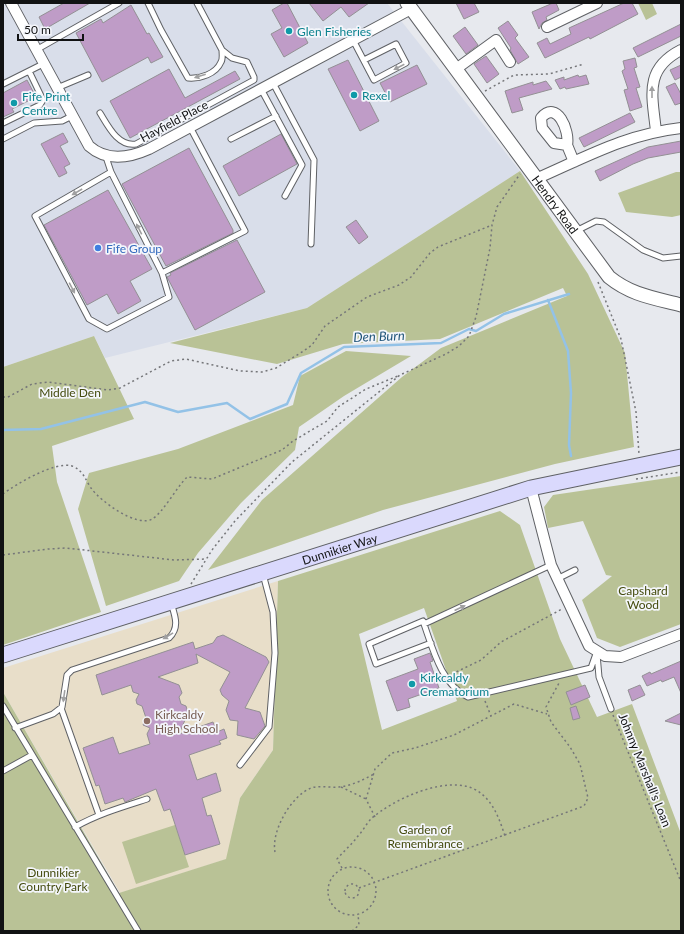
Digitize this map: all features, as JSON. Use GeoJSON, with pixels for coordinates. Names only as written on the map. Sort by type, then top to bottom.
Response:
{"type":"FeatureCollection","features":[{"type":"Feature","properties":{"kind":"main road","name":"Dunnikier Way"},"geometry":{"type":"LineString","coordinates":[[3,655],[531,488],[681,457]]}},
{"type":"Feature","properties":{"kind":"street"},"geometry":{"type":"LineString","coordinates":[[11,3],[89,146],[96,153],[106,157]]}},
{"type":"Feature","properties":{"kind":"street"},"geometry":{"type":"LineString","coordinates":[[547,27],[597,3]]}},
{"type":"Feature","properties":{"kind":"street","name":"Hayfield Place"},"geometry":{"type":"LineString","coordinates":[[106,157],[125,158],[137,154],[353,40],[409,6]]}},
{"type":"Feature","properties":{"kind":"street","name":"Hendry Road"},"geometry":{"type":"LineString","coordinates":[[409,6],[538,178],[575,232],[609,277],[621,287],[646,297],[681,305]]}},
{"type":"Feature","properties":{"kind":"street"},"geometry":{"type":"LineString","coordinates":[[456,69],[496,40],[510,62]]}},
{"type":"Feature","properties":{"kind":"street"},"geometry":{"type":"LineString","coordinates":[[656,131],[651,90],[654,78],[658,68],[670,56],[681,50]]}},
{"type":"Feature","properties":{"kind":"street"},"geometry":{"type":"LineString","coordinates":[[538,178],[618,142],[656,131],[681,128]]}},
{"type":"Feature","properties":{"kind":"street"},"geometry":{"type":"LineString","coordinates":[[567,145],[574,162]]}},
{"type":"Feature","properties":{"kind":"street"},"geometry":{"type":"LineString","coordinates":[[531,488],[550,565],[589,646],[605,656],[621,657],[681,634]]}},
{"type":"Feature","properties":{"kind":"lane"},"geometry":{"type":"LineString","coordinates":[[36,50],[119,3]]}},
{"type":"Feature","properties":{"kind":"lane"},"geometry":{"type":"LineString","coordinates":[[148,3],[164,37],[188,78],[197,79],[216,69],[222,61],[222,50]]}},
{"type":"Feature","properties":{"kind":"lane"},"geometry":{"type":"LineString","coordinates":[[100,113],[110,129],[120,140],[130,145],[136,144],[252,82],[254,77],[247,62],[232,58],[222,50],[197,3]]}},
{"type":"Feature","properties":{"kind":"lane"},"geometry":{"type":"LineString","coordinates":[[353,40],[374,80],[406,64],[396,44],[364,60]]}},
{"type":"Feature","properties":{"kind":"lane"},"geometry":{"type":"LineString","coordinates":[[3,84],[44,64]]}},
{"type":"Feature","properties":{"kind":"lane"},"geometry":{"type":"LineString","coordinates":[[3,123],[40,105],[43,100],[29,71]]}},
{"type":"Feature","properties":{"kind":"lane"},"geometry":{"type":"LineString","coordinates":[[57,88],[88,75]]}},
{"type":"Feature","properties":{"kind":"lane"},"geometry":{"type":"LineString","coordinates":[[273,82],[314,160],[311,244]]}},
{"type":"Feature","properties":{"kind":"lane"},"geometry":{"type":"LineString","coordinates":[[261,89],[302,165],[285,196]]}},
{"type":"Feature","properties":{"kind":"lane"},"geometry":{"type":"LineString","coordinates":[[3,139],[34,123],[62,121],[72,116]]}},
{"type":"Feature","properties":{"kind":"lane"},"geometry":{"type":"LineString","coordinates":[[231,139],[276,116]]}},
{"type":"Feature","properties":{"kind":"lane"},"geometry":{"type":"LineString","coordinates":[[162,273],[244,231],[190,127]]}},
{"type":"Feature","properties":{"kind":"lane"},"geometry":{"type":"LineString","coordinates":[[106,157],[110,172],[162,273],[169,298],[107,329],[89,319],[34,216],[110,172]]}},
{"type":"Feature","properties":{"kind":"lane"},"geometry":{"type":"LineString","coordinates":[[575,232],[596,221],[604,222],[643,250],[663,258],[681,256]]}},
{"type":"Feature","properties":{"kind":"lane"},"geometry":{"type":"LineString","coordinates":[[424,624],[550,565]]}},
{"type":"Feature","properties":{"kind":"lane"},"geometry":{"type":"LineString","coordinates":[[557,579],[575,570]]}},
{"type":"Feature","properties":{"kind":"lane"},"geometry":{"type":"LineString","coordinates":[[240,765],[269,727],[275,653],[273,612],[263,573]]}},
{"type":"Feature","properties":{"kind":"lane"},"geometry":{"type":"LineString","coordinates":[[15,728],[53,714],[60,708],[65,697],[67,675],[72,670],[169,638],[174,633],[176,619],[171,602]]}},
{"type":"Feature","properties":{"kind":"lane"},"geometry":{"type":"LineString","coordinates":[[431,643],[376,664],[369,644],[423,621],[424,624],[431,643],[439,665],[457,692],[468,697],[591,668],[597,651]]}},
{"type":"Feature","properties":{"kind":"lane"},"geometry":{"type":"LineString","coordinates":[[597,651],[598,677],[610,709]]}},
{"type":"Feature","properties":{"kind":"lane"},"geometry":{"type":"LineString","coordinates":[[3,706],[138,931]]}},
{"type":"Feature","properties":{"kind":"lane"},"geometry":{"type":"LineString","coordinates":[[60,708],[99,815]]}},
{"type":"Feature","properties":{"kind":"lane"},"geometry":{"type":"LineString","coordinates":[[3,771],[32,755]]}},
{"type":"Feature","properties":{"kind":"lane"},"geometry":{"type":"LineString","coordinates":[[75,827],[99,815],[147,799]]}},
{"type":"Feature","properties":{"kind":"path"},"geometry":{"type":"LineString","coordinates":[[476,96],[514,76],[549,74],[584,64]]}},
{"type":"Feature","properties":{"kind":"path"},"geometry":{"type":"LineString","coordinates":[[3,494],[53,467],[71,466],[83,473],[91,488],[99,497],[131,519],[143,522],[153,519],[162,510],[177,487],[187,478],[212,479],[282,450],[292,441],[327,421],[338,407],[366,389],[453,350],[469,336],[473,324],[490,248],[492,225],[497,207],[514,185],[527,164]]}},
{"type":"Feature","properties":{"kind":"path"},"geometry":{"type":"LineString","coordinates":[[3,397],[8,397],[32,384],[48,382],[108,390],[120,388],[171,361],[186,359],[240,371],[262,372],[276,368],[312,345],[325,326],[367,297],[399,285],[411,277],[430,253],[438,247],[492,225]]}},
{"type":"Feature","properties":{"kind":"path"},"geometry":{"type":"LineString","coordinates":[[597,279],[621,339],[636,412],[639,454]]}},
{"type":"Feature","properties":{"kind":"path"},"geometry":{"type":"LineString","coordinates":[[189,585],[206,559],[235,521],[292,462],[400,375]]}},
{"type":"Feature","properties":{"kind":"path"},"geometry":{"type":"LineString","coordinates":[[3,556],[48,548],[66,548],[174,560],[206,559]]}},
{"type":"Feature","properties":{"kind":"path"},"geometry":{"type":"LineString","coordinates":[[446,676],[481,660],[501,642],[570,605]]}},
{"type":"Feature","properties":{"kind":"path"},"geometry":{"type":"LineString","coordinates":[[359,888],[584,806],[588,798],[580,764],[547,714],[546,707],[564,674]]}},
{"type":"Feature","properties":{"kind":"path"},"geometry":{"type":"LineString","coordinates":[[482,694],[491,716]]}},
{"type":"Feature","properties":{"kind":"path"},"geometry":{"type":"LineString","coordinates":[[366,799],[375,769],[392,753],[415,748],[454,735],[514,704],[547,714]]}},
{"type":"Feature","properties":{"kind":"path","name":"Johnny Marshall's Loan"},"geometry":{"type":"LineString","coordinates":[[610,709],[681,882]]}},
{"type":"Feature","properties":{"kind":"path"},"geometry":{"type":"LineString","coordinates":[[275,852],[273,842],[284,814],[301,795],[311,788],[341,787],[374,774]]}},
{"type":"Feature","properties":{"kind":"path"},"geometry":{"type":"LineString","coordinates":[[342,868],[337,859],[375,817],[407,796],[443,786],[464,786],[476,790],[495,810],[505,836]]}},
{"type":"Feature","properties":{"kind":"path"},"geometry":{"type":"LineString","coordinates":[[341,787],[366,799],[375,817]]}},
{"type":"Feature","properties":{"kind":"path"},"geometry":{"type":"LineString","coordinates":[[350,866],[365,870],[375,882],[377,890],[372,906],[358,914],[342,913],[330,902],[328,887],[335,873],[342,868],[350,866]]}},
{"type":"Feature","properties":{"kind":"path"},"geometry":{"type":"LineString","coordinates":[[353,884],[359,888],[359,893],[355,898],[346,896],[346,889],[349,885],[353,884]]}},
{"type":"Feature","properties":{"kind":"path"},"geometry":{"type":"LineString","coordinates":[[352,931],[359,925],[358,914]]}},
{"type":"Feature","properties":{"kind":"shaded area"},"geometry":{"type":"Polygon","coordinates":[[[3,3],[387,3],[520,171],[307,308],[105,358],[94,336],[3,367],[3,3]]]}},
{"type":"Feature","properties":{"kind":"shaded area","name":"Kirkcaldy High School"},"geometry":{"type":"Polygon","coordinates":[[[278,581],[273,750],[240,798],[227,859],[120,893],[3,692],[3,668],[278,581]]]}},
{"type":"Feature","properties":{"kind":"green space"},"geometry":{"type":"Polygon","coordinates":[[[638,3],[652,3],[657,14],[646,20],[638,3]]]}},
{"type":"Feature","properties":{"kind":"green space"},"geometry":{"type":"Polygon","coordinates":[[[520,171],[588,274],[625,353],[634,447],[555,464],[383,510],[208,570],[262,500],[402,377],[441,348],[567,296],[563,288],[440,339],[343,344],[277,364],[170,343],[307,308],[520,171]]]}},
{"type":"Feature","properties":{"kind":"green space"},"geometry":{"type":"Polygon","coordinates":[[[676,172],[681,172],[681,215],[672,217],[626,212],[618,193],[676,172]]]}},
{"type":"Feature","properties":{"kind":"green space","name":"Middle Den"},"geometry":{"type":"Polygon","coordinates":[[[94,336],[134,419],[52,446],[57,482],[101,612],[3,645],[3,367],[94,336]]]}},
{"type":"Feature","properties":{"kind":"green space"},"geometry":{"type":"Polygon","coordinates":[[[346,351],[411,356],[344,396],[299,427],[295,450],[241,503],[198,553],[179,581],[106,606],[78,509],[89,473],[178,449],[293,405],[300,376],[346,351]]]}},
{"type":"Feature","properties":{"kind":"green space","name":"Capshard Wood"},"geometry":{"type":"Polygon","coordinates":[[[681,476],[681,624],[620,647],[597,638],[582,600],[612,576],[606,575],[583,521],[548,528],[544,507],[553,495],[681,476]]]}},
{"type":"Feature","properties":{"kind":"green space"},"geometry":{"type":"Polygon","coordinates":[[[500,511],[520,525],[560,639],[597,717],[632,704],[681,834],[681,931],[3,931],[3,692],[119,893],[226,859],[240,798],[273,750],[278,581],[500,511]],[[424,608],[359,634],[382,730],[457,701],[424,608]]]}},
{"type":"Feature","properties":{"kind":"green space"},"geometry":{"type":"Polygon","coordinates":[[[175,825],[189,867],[136,884],[122,842],[175,825]]]}},
{"type":"Feature","properties":{"kind":"building"},"geometry":{"type":"Polygon","coordinates":[[[64,3],[90,3],[45,29],[39,17],[64,3]]]}},
{"type":"Feature","properties":{"kind":"building","name":"Glen Fisheries"},"geometry":{"type":"Polygon","coordinates":[[[284,3],[287,3],[308,43],[284,57],[271,34],[282,28],[272,10],[284,3]]]}},
{"type":"Feature","properties":{"kind":"building"},"geometry":{"type":"Polygon","coordinates":[[[309,3],[369,3],[349,17],[341,7],[323,21],[309,3]]]}},
{"type":"Feature","properties":{"kind":"building"},"geometry":{"type":"Polygon","coordinates":[[[456,3],[474,3],[479,12],[464,19],[456,3]]]}},
{"type":"Feature","properties":{"kind":"building"},"geometry":{"type":"Polygon","coordinates":[[[556,3],[559,10],[546,17],[547,20],[542,23],[539,29],[532,12],[556,3]]]}},
{"type":"Feature","properties":{"kind":"building"},"geometry":{"type":"Polygon","coordinates":[[[624,3],[632,3],[638,14],[590,39],[589,37],[545,58],[537,43],[547,38],[550,44],[571,34],[569,28],[624,3]]]}},
{"type":"Feature","properties":{"kind":"building"},"geometry":{"type":"Polygon","coordinates":[[[131,5],[147,34],[149,33],[163,57],[151,63],[148,57],[102,82],[76,33],[101,19],[103,23],[131,5]]]}},
{"type":"Feature","properties":{"kind":"building"},"geometry":{"type":"Polygon","coordinates":[[[508,21],[518,35],[515,38],[529,57],[518,64],[510,50],[511,48],[498,28],[508,21]]]}},
{"type":"Feature","properties":{"kind":"building"},"geometry":{"type":"Polygon","coordinates":[[[681,24],[681,36],[638,57],[633,48],[681,24]]]}},
{"type":"Feature","properties":{"kind":"building"},"geometry":{"type":"Polygon","coordinates":[[[465,27],[478,45],[466,54],[453,36],[465,27]]]}},
{"type":"Feature","properties":{"kind":"building"},"geometry":{"type":"Polygon","coordinates":[[[486,56],[499,74],[487,83],[474,64],[486,56]]]}},
{"type":"Feature","properties":{"kind":"building"},"geometry":{"type":"Polygon","coordinates":[[[635,58],[637,67],[634,68],[640,87],[636,88],[642,107],[630,111],[624,90],[628,89],[622,71],[625,69],[623,61],[635,58]]]}},
{"type":"Feature","properties":{"kind":"building","name":"Rexel"},"geometry":{"type":"Polygon","coordinates":[[[348,60],[379,121],[360,131],[328,69],[348,60]]]}},
{"type":"Feature","properties":{"kind":"building"},"geometry":{"type":"Polygon","coordinates":[[[417,65],[427,84],[390,102],[380,83],[417,65]]]}},
{"type":"Feature","properties":{"kind":"building"},"geometry":{"type":"Polygon","coordinates":[[[681,65],[681,77],[675,80],[670,70],[681,65]]]}},
{"type":"Feature","properties":{"kind":"building"},"geometry":{"type":"Polygon","coordinates":[[[169,69],[185,98],[235,71],[240,79],[130,138],[110,101],[169,69]]]}},
{"type":"Feature","properties":{"kind":"building"},"geometry":{"type":"Polygon","coordinates":[[[578,75],[579,77],[586,75],[589,84],[560,89],[555,80],[564,77],[564,80],[578,75]]]}},
{"type":"Feature","properties":{"kind":"building","name":"Fife Print Centre"},"geometry":{"type":"Polygon","coordinates":[[[27,80],[36,97],[12,109],[14,112],[3,117],[3,93],[27,80]]]}},
{"type":"Feature","properties":{"kind":"building"},"geometry":{"type":"Polygon","coordinates":[[[546,81],[552,89],[519,98],[523,110],[512,113],[505,91],[533,82],[533,85],[546,81]]]}},
{"type":"Feature","properties":{"kind":"building"},"geometry":{"type":"Polygon","coordinates":[[[675,83],[681,94],[681,103],[675,105],[666,87],[675,83]]]}},
{"type":"Feature","properties":{"kind":"building"},"geometry":{"type":"Polygon","coordinates":[[[630,113],[635,122],[584,147],[579,138],[630,113]]]}},
{"type":"Feature","properties":{"kind":"building"},"geometry":{"type":"Polygon","coordinates":[[[63,133],[68,142],[60,146],[70,164],[64,167],[67,173],[59,177],[41,144],[63,133]]]}},
{"type":"Feature","properties":{"kind":"building"},"geometry":{"type":"Polygon","coordinates":[[[281,134],[297,164],[239,196],[223,166],[281,134]]]}},
{"type":"Feature","properties":{"kind":"building"},"geometry":{"type":"Polygon","coordinates":[[[681,141],[681,152],[648,158],[600,181],[595,171],[648,147],[681,141]]]}},
{"type":"Feature","properties":{"kind":"building","name":"Fife Group"},"geometry":{"type":"Polygon","coordinates":[[[189,148],[233,230],[233,233],[166,266],[122,184],[189,148]]]}},
{"type":"Feature","properties":{"kind":"building","name":"Fife Group"},"geometry":{"type":"Polygon","coordinates":[[[108,190],[152,269],[130,281],[141,301],[118,314],[107,294],[87,305],[44,225],[108,190]]]}},
{"type":"Feature","properties":{"kind":"building"},"geometry":{"type":"Polygon","coordinates":[[[356,220],[368,237],[359,244],[346,227],[356,220]]]}},
{"type":"Feature","properties":{"kind":"building"},"geometry":{"type":"Polygon","coordinates":[[[237,240],[265,292],[195,330],[167,277],[171,275],[170,273],[237,240]]]}},
{"type":"Feature","properties":{"kind":"building"},"geometry":{"type":"Polygon","coordinates":[[[223,635],[266,657],[269,662],[245,708],[260,712],[265,726],[254,739],[237,735],[238,721],[230,720],[226,710],[229,701],[222,695],[220,690],[230,672],[196,654],[198,663],[158,677],[179,685],[182,693],[179,697],[181,704],[186,706],[188,713],[179,734],[213,722],[217,732],[224,729],[227,738],[219,741],[221,744],[189,755],[197,780],[216,773],[221,791],[202,798],[207,816],[211,815],[220,844],[185,855],[170,809],[164,811],[156,789],[125,802],[123,798],[105,804],[99,785],[96,786],[83,748],[113,737],[119,754],[150,744],[147,734],[150,728],[143,725],[146,718],[142,706],[137,704],[136,700],[139,694],[133,692],[131,685],[102,695],[96,675],[193,642],[195,649],[213,643],[217,637],[223,635]]]}},
{"type":"Feature","properties":{"kind":"building","name":"Kirkcaldy Crematorium"},"geometry":{"type":"Polygon","coordinates":[[[430,653],[433,661],[430,662],[439,688],[408,699],[410,707],[397,711],[386,681],[418,669],[414,659],[430,653]]]}},
{"type":"Feature","properties":{"kind":"building"},"geometry":{"type":"Polygon","coordinates":[[[681,661],[681,693],[674,677],[662,682],[661,680],[647,686],[642,676],[650,672],[651,674],[681,661]]]}},
{"type":"Feature","properties":{"kind":"building"},"geometry":{"type":"Polygon","coordinates":[[[585,685],[590,697],[571,705],[566,692],[585,685]]]}},
{"type":"Feature","properties":{"kind":"building"},"geometry":{"type":"Polygon","coordinates":[[[640,685],[645,695],[632,701],[628,690],[640,685]]]}},
{"type":"Feature","properties":{"kind":"building"},"geometry":{"type":"Polygon","coordinates":[[[576,706],[580,718],[573,720],[570,708],[576,706]]]}},
{"type":"Feature","properties":{"kind":"building"},"geometry":{"type":"Polygon","coordinates":[[[681,713],[681,725],[665,721],[681,713]]]}},
{"type":"Feature","properties":{"kind":"waterway","name":"Den Burn"},"geometry":{"type":"LineString","coordinates":[[3,430],[41,429],[145,402],[178,412],[227,403],[250,419],[287,404],[301,373],[344,347],[441,343],[469,329],[476,331],[504,314],[569,294]]}},
{"type":"Feature","properties":{"kind":"waterway"},"geometry":{"type":"LineString","coordinates":[[548,300],[568,351],[571,393],[569,445],[571,456]]}},
{"type":"Feature","properties":{"kind":"place","name":"Glen Fisheries"},"geometry":{"type":"Point","coordinates":[289,31]}},
{"type":"Feature","properties":{"kind":"place","name":"Rexel"},"geometry":{"type":"Point","coordinates":[354,95]}},
{"type":"Feature","properties":{"kind":"place","name":"Fife Print Centre"},"geometry":{"type":"Point","coordinates":[14,103]}},
{"type":"Feature","properties":{"kind":"place","name":"Fife Group"},"geometry":{"type":"Point","coordinates":[98,248]}},
{"type":"Feature","properties":{"kind":"place","name":"Kirkcaldy Crematorium"},"geometry":{"type":"Point","coordinates":[412,684]}},
{"type":"Feature","properties":{"kind":"place","name":"Kirkcaldy High School"},"geometry":{"type":"Point","coordinates":[147,721]}},
{"type":"Feature","properties":{"kind":"park label","name":"Garden of Remembrance"},"geometry":{"type":"Point","coordinates":[425,836]}},
{"type":"Feature","properties":{"kind":"park label","name":"Dunnikier Country Park"},"geometry":{"type":"Point","coordinates":[53,879]}}]}
